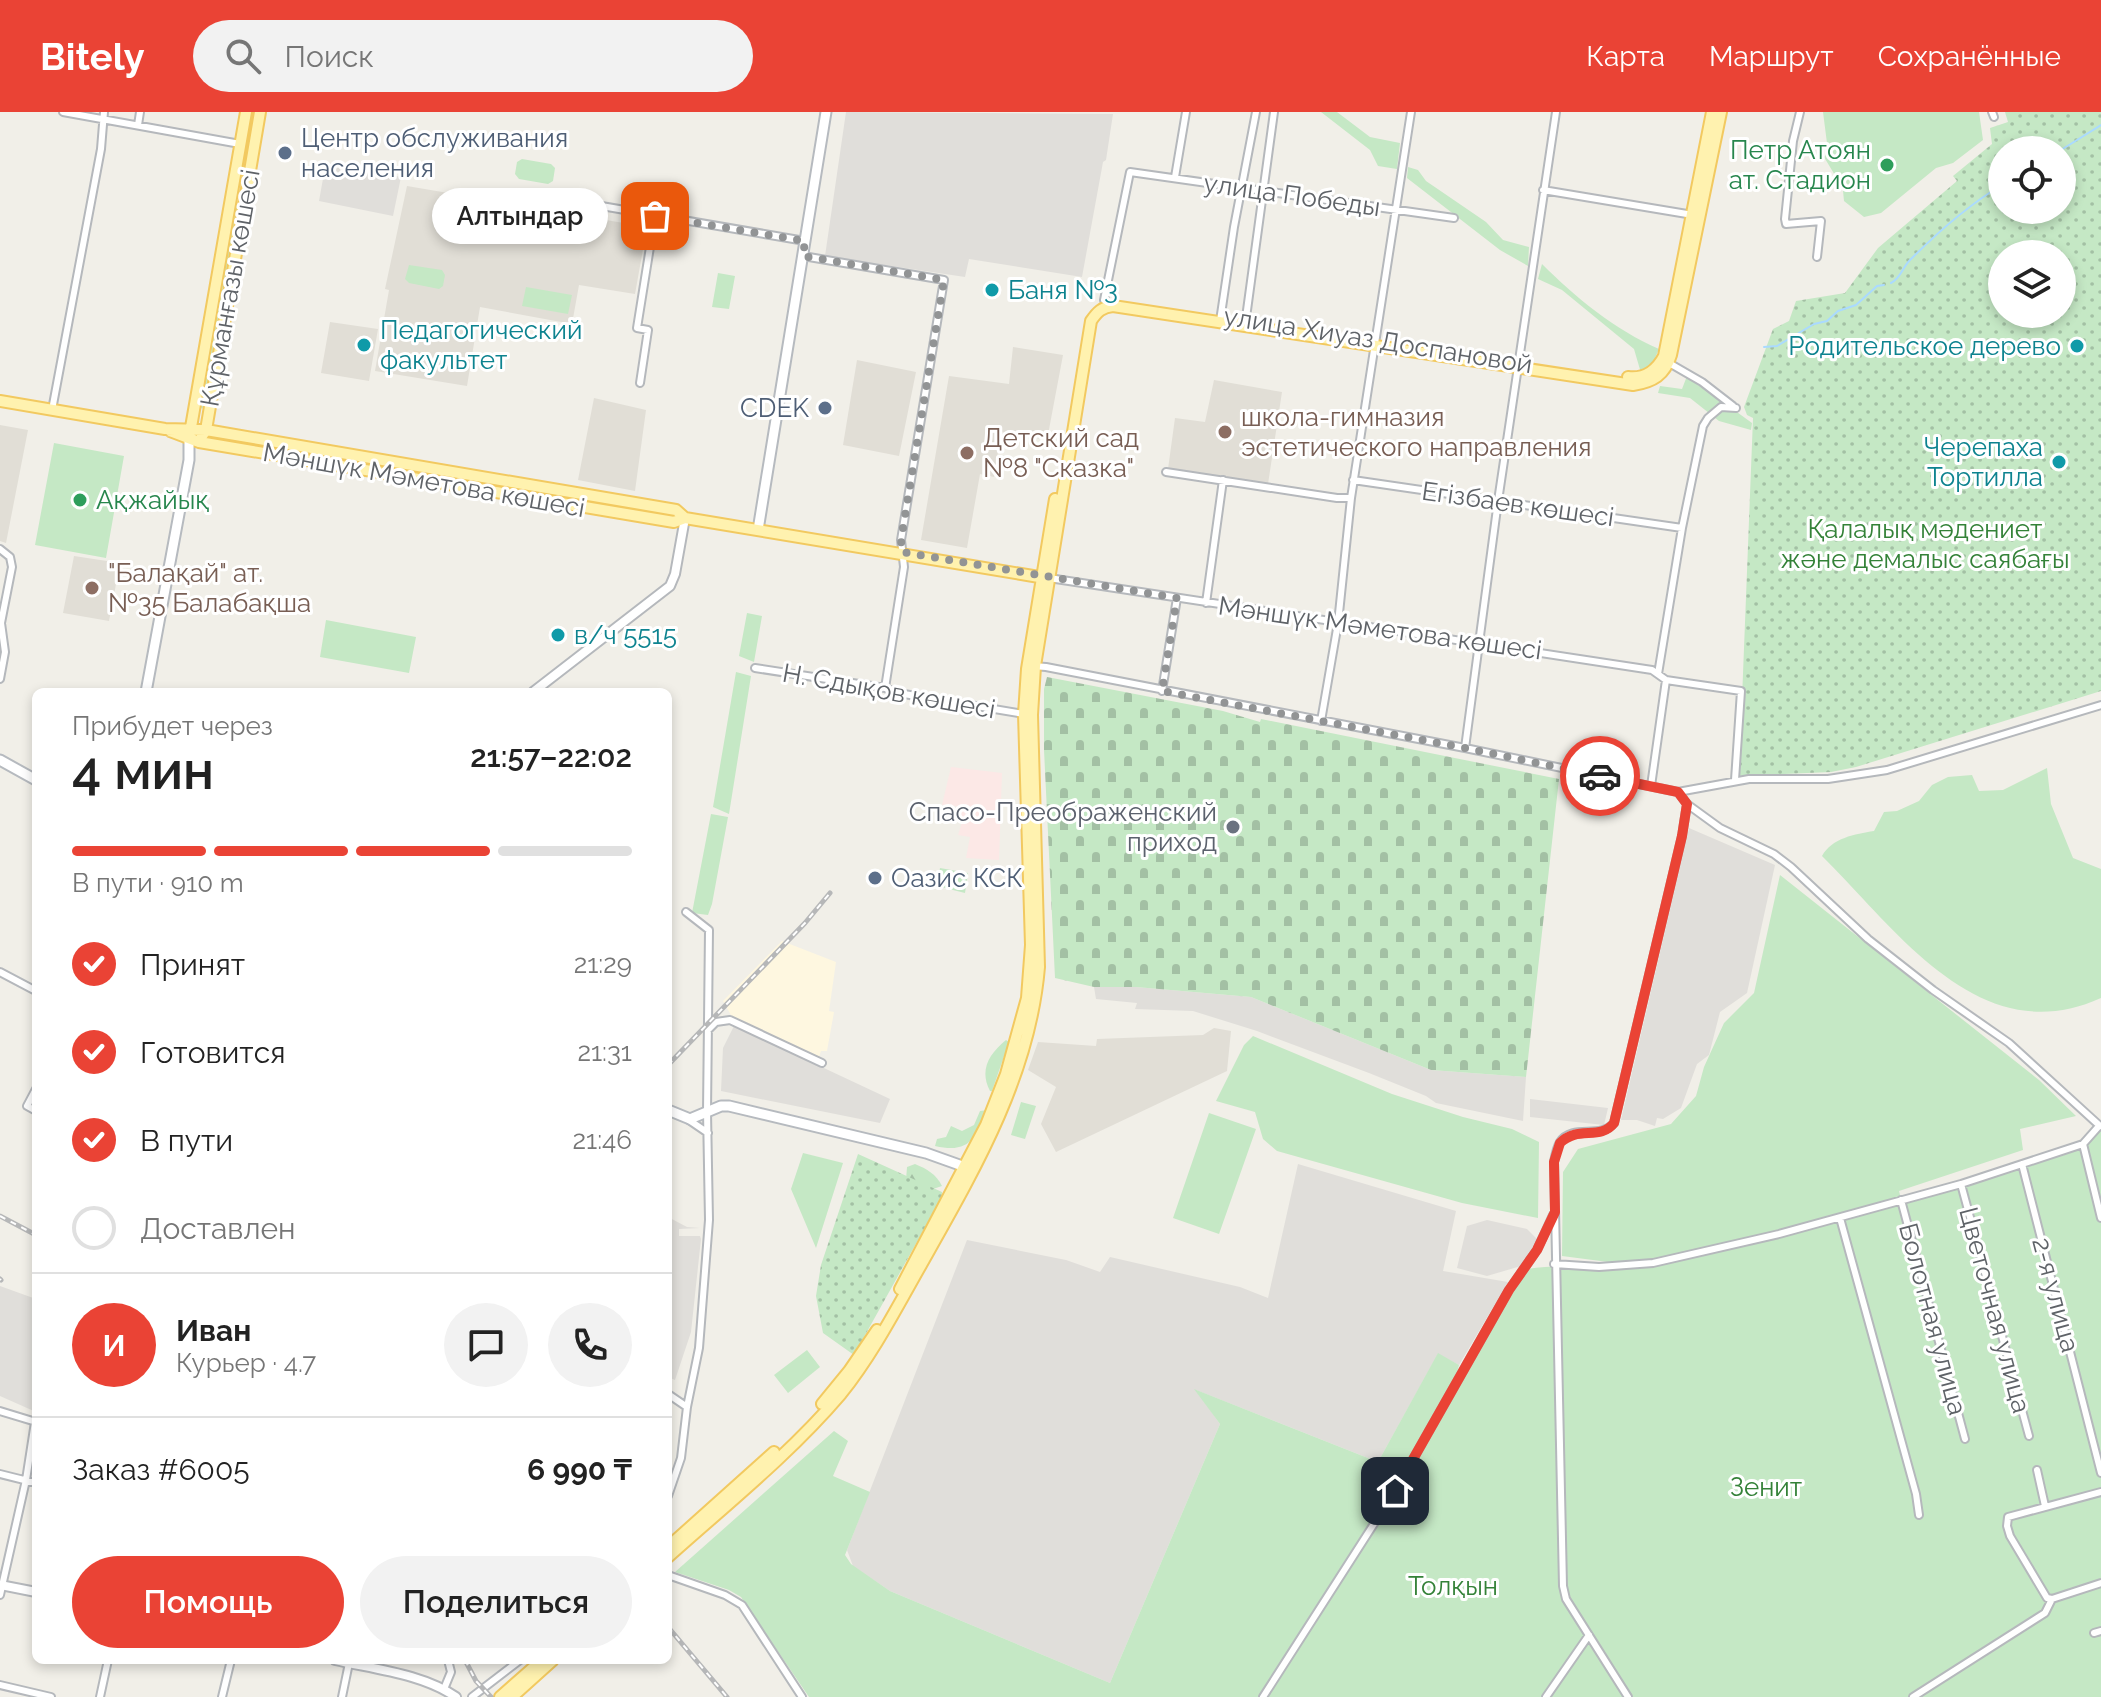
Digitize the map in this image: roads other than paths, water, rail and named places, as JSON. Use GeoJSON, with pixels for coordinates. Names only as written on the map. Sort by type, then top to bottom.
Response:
{"type":"FeatureCollection","features":[{"type":"Feature","properties":{"kind":"main road","name":"Құрманғазы көшесі"},"geometry":{"type":"LineString","coordinates":[[147,688],[189,460],[246,112]]}},
{"type":"Feature","properties":{"kind":"main road","name":"Құрманғазы көшесі"},"geometry":{"type":"LineString","coordinates":[[206,430],[260,112]]}},
{"type":"Feature","properties":{"kind":"main road"},"geometry":{"type":"LineString","coordinates":[[758,530],[826,112]]}},
{"type":"Feature","properties":{"kind":"main road"},"geometry":{"type":"LineString","coordinates":[[1649,378],[1658,378],[1669,363],[1712,112]]}},
{"type":"Feature","properties":{"kind":"main road"},"geometry":{"type":"LineString","coordinates":[[1649,378],[1660,364],[1666,344],[1686,246],[1721,112]]}},
{"type":"Feature","properties":{"kind":"main road"},"geometry":{"type":"LineString","coordinates":[[231,198],[245,201]]}},
{"type":"Feature","properties":{"kind":"main road","name":"улица Хиуаз Доспановой"},"geometry":{"type":"LineString","coordinates":[[1104,304],[1119,300],[1221,319],[1518,364],[1649,378]]}},
{"type":"Feature","properties":{"kind":"main road"},"geometry":{"type":"LineString","coordinates":[[1031,781],[1024,714],[1031,667],[1091,321],[1104,304]]}},
{"type":"Feature","properties":{"kind":"main road","name":"Мәншүк Мәметова көшесі"},"geometry":{"type":"LineString","coordinates":[[0,401],[674,522],[685,518],[1045,578]]}},
{"type":"Feature","properties":{"kind":"main road","name":"Мәншүк Мәметова көшесі"},"geometry":{"type":"LineString","coordinates":[[193,436],[206,430],[676,510],[685,518]]}},
{"type":"Feature","properties":{"kind":"main road"},"geometry":{"type":"LineString","coordinates":[[672,1553],[795,1442],[856,1375],[882,1335],[969,1168],[1006,1074],[1027,998],[1031,945],[1031,667]]}},
{"type":"Feature","properties":{"kind":"main road"},"geometry":{"type":"LineString","coordinates":[[0,760],[32,778]]}},
{"type":"Feature","properties":{"kind":"main road"},"geometry":{"type":"LineString","coordinates":[[672,1112],[694,1118],[721,1106],[729,1106],[926,1153],[969,1168]]}},
{"type":"Feature","properties":{"kind":"main road"},"geometry":{"type":"LineString","coordinates":[[672,1543],[790,1437],[849,1371],[874,1335],[969,1168]]}},
{"type":"Feature","properties":{"kind":"main road"},"geometry":{"type":"LineString","coordinates":[[500,1697],[537,1664]]}},
{"type":"Feature","properties":{"kind":"main road"},"geometry":{"type":"LineString","coordinates":[[512,1697],[549,1664]]}},
{"type":"Feature","properties":{"kind":"street"},"geometry":{"type":"LineString","coordinates":[[63,112],[104,115],[138,125],[240,144]]}},
{"type":"Feature","properties":{"kind":"street"},"geometry":{"type":"LineString","coordinates":[[138,125],[140,112]]}},
{"type":"Feature","properties":{"kind":"street"},"geometry":{"type":"LineString","coordinates":[[1175,177],[1186,112]]}},
{"type":"Feature","properties":{"kind":"street"},"geometry":{"type":"LineString","coordinates":[[1221,319],[1256,112]]}},
{"type":"Feature","properties":{"kind":"street"},"geometry":{"type":"LineString","coordinates":[[1245,322],[1274,112]]}},
{"type":"Feature","properties":{"kind":"street"},"geometry":{"type":"LineString","coordinates":[[1321,721],[1338,623],[1353,480],[1411,112]]}},
{"type":"Feature","properties":{"kind":"street"},"geometry":{"type":"LineString","coordinates":[[1465,748],[1556,112]]}},
{"type":"Feature","properties":{"kind":"street"},"geometry":{"type":"LineString","coordinates":[[1800,112],[1793,141],[1785,219],[1786,224],[1821,221],[1817,257]]}},
{"type":"Feature","properties":{"kind":"street"},"geometry":{"type":"LineString","coordinates":[[52,410],[101,149],[104,115]]}},
{"type":"Feature","properties":{"kind":"street","name":"улица Победы"},"geometry":{"type":"LineString","coordinates":[[1104,304],[1130,172],[1454,218]]}},
{"type":"Feature","properties":{"kind":"street"},"geometry":{"type":"LineString","coordinates":[[1543,190],[1696,216]]}},
{"type":"Feature","properties":{"kind":"street"},"geometry":{"type":"LineString","coordinates":[[555,198],[805,241]]}},
{"type":"Feature","properties":{"kind":"street"},"geometry":{"type":"LineString","coordinates":[[640,383],[648,330],[637,328],[655,216]]}},
{"type":"Feature","properties":{"kind":"street"},"geometry":{"type":"LineString","coordinates":[[803,256],[944,280],[901,540],[904,572],[885,688]]}},
{"type":"Feature","properties":{"kind":"street"},"geometry":{"type":"LineString","coordinates":[[1658,674],[1682,528],[1703,426],[1721,407],[1736,408],[1702,382],[1669,363]]}},
{"type":"Feature","properties":{"kind":"street"},"geometry":{"type":"LineString","coordinates":[[1166,472],[1351,498]]}},
{"type":"Feature","properties":{"kind":"street"},"geometry":{"type":"LineString","coordinates":[[1206,603],[1223,480]]}},
{"type":"Feature","properties":{"kind":"street","name":"Егізбаев көшесі"},"geometry":{"type":"LineString","coordinates":[[1353,480],[1682,528]]}},
{"type":"Feature","properties":{"kind":"street"},"geometry":{"type":"LineString","coordinates":[[538,688],[670,586],[685,518]]}},
{"type":"Feature","properties":{"kind":"street"},"geometry":{"type":"LineString","coordinates":[[0,549],[10,557],[12,567],[1,623],[5,652],[0,679]]}},
{"type":"Feature","properties":{"kind":"street","name":"Мәншүк Мәметова көшесі"},"geometry":{"type":"LineString","coordinates":[[1045,578],[1652,670],[1666,680],[1741,691],[1735,780]]}},
{"type":"Feature","properties":{"kind":"street"},"geometry":{"type":"LineString","coordinates":[[1162,691],[1177,598]]}},
{"type":"Feature","properties":{"kind":"street"},"geometry":{"type":"LineString","coordinates":[[1031,667],[1465,748],[1678,792],[1735,780],[1828,779],[1887,770],[2101,705]]}},
{"type":"Feature","properties":{"kind":"street","name":"Н. Сдықов көшесі"},"geometry":{"type":"LineString","coordinates":[[755,668],[1024,714]]}},
{"type":"Feature","properties":{"kind":"street"},"geometry":{"type":"LineString","coordinates":[[1651,786],[1666,680]]}},
{"type":"Feature","properties":{"kind":"street"},"geometry":{"type":"LineString","coordinates":[[1554,1264],[1599,1267],[1653,1263],[1840,1218],[1961,1184],[2083,1144],[2100,1126],[2009,1043],[1933,990],[1868,939],[1791,867],[1774,854],[1720,828],[1687,804],[1678,792]]}},
{"type":"Feature","properties":{"kind":"street"},"geometry":{"type":"LineString","coordinates":[[1628,1697],[1566,1599],[1563,1586],[1554,1162],[1560,1143],[1577,1132],[1603,1132],[1614,1123],[1687,804]]}},
{"type":"Feature","properties":{"kind":"street"},"geometry":{"type":"LineString","coordinates":[[672,1484],[681,1458],[699,1348],[709,1220],[709,930],[686,912]]}},
{"type":"Feature","properties":{"kind":"street"},"geometry":{"type":"LineString","coordinates":[[0,972],[32,989]]}},
{"type":"Feature","properties":{"kind":"street"},"geometry":{"type":"LineString","coordinates":[[708,1030],[716,1022],[730,1020],[822,1063]]}},
{"type":"Feature","properties":{"kind":"street"},"geometry":{"type":"LineString","coordinates":[[707,1094],[714,1101],[729,1106]]}},
{"type":"Feature","properties":{"kind":"street"},"geometry":{"type":"LineString","coordinates":[[686,1118],[708,1133]]}},
{"type":"Feature","properties":{"kind":"street"},"geometry":{"type":"LineString","coordinates":[[2083,1144],[2101,1218]]}},
{"type":"Feature","properties":{"kind":"street","name":"2-я улица"},"geometry":{"type":"LineString","coordinates":[[2022,1164],[2101,1473]]}},
{"type":"Feature","properties":{"kind":"street","name":"Цветочная улица"},"geometry":{"type":"LineString","coordinates":[[1961,1184],[2029,1436]]}},
{"type":"Feature","properties":{"kind":"street","name":"Болотная улица"},"geometry":{"type":"LineString","coordinates":[[1901,1200],[1965,1439]]}},
{"type":"Feature","properties":{"kind":"street"},"geometry":{"type":"LineString","coordinates":[[1263,1697],[1395,1491],[1509,1290],[1537,1250],[1555,1212]]}},
{"type":"Feature","properties":{"kind":"street"},"geometry":{"type":"LineString","coordinates":[[1840,1218],[1916,1494],[1919,1515]]}},
{"type":"Feature","properties":{"kind":"street"},"geometry":{"type":"LineString","coordinates":[[672,1397],[687,1407]]}},
{"type":"Feature","properties":{"kind":"street"},"geometry":{"type":"LineString","coordinates":[[0,1411],[32,1421]]}},
{"type":"Feature","properties":{"kind":"street"},"geometry":{"type":"LineString","coordinates":[[32,1445],[1,1588],[32,1592]]}},
{"type":"Feature","properties":{"kind":"street"},"geometry":{"type":"LineString","coordinates":[[2037,1470],[2045,1506]]}},
{"type":"Feature","properties":{"kind":"street"},"geometry":{"type":"LineString","coordinates":[[0,1474],[32,1482]]}},
{"type":"Feature","properties":{"kind":"street"},"geometry":{"type":"LineString","coordinates":[[2101,1492],[2008,1517],[2007,1526],[2047,1598],[2101,1583]]}},
{"type":"Feature","properties":{"kind":"street"},"geometry":{"type":"LineString","coordinates":[[672,1576],[725,1595],[742,1605],[802,1697]]}},
{"type":"Feature","properties":{"kind":"street"},"geometry":{"type":"LineString","coordinates":[[1913,1697],[2045,1613],[2052,1599]]}},
{"type":"Feature","properties":{"kind":"street"},"geometry":{"type":"LineString","coordinates":[[1546,1697],[1589,1635]]}},
{"type":"Feature","properties":{"kind":"street"},"geometry":{"type":"LineString","coordinates":[[100,1697],[107,1664]]}},
{"type":"Feature","properties":{"kind":"street"},"geometry":{"type":"LineString","coordinates":[[222,1697],[230,1664]]}},
{"type":"Feature","properties":{"kind":"street"},"geometry":{"type":"LineString","coordinates":[[342,1697],[349,1664]]}},
{"type":"Feature","properties":{"kind":"street"},"geometry":{"type":"LineString","coordinates":[[352,1664],[456,1697]]}},
{"type":"Feature","properties":{"kind":"street"},"geometry":{"type":"LineString","coordinates":[[446,1693],[451,1672],[449,1664]]}},
{"type":"Feature","properties":{"kind":"street"},"geometry":{"type":"LineString","coordinates":[[472,1697],[515,1664]]}},
{"type":"Feature","properties":{"kind":"street"},"geometry":{"type":"LineString","coordinates":[[0,1685],[51,1697]]}},
{"type":"Feature","properties":{"kind":"waterway"},"geometry":{"type":"LineString","coordinates":[[2076,141],[2101,125]]}},
{"type":"Feature","properties":{"kind":"waterway"},"geometry":{"type":"LineString","coordinates":[[1891,283],[1942,229],[1988,194]]}},
{"type":"Feature","properties":{"kind":"waterway"},"geometry":{"type":"LineString","coordinates":[[1764,347],[1777,346],[1814,324],[1827,321],[1838,311],[1856,305],[1877,286],[1884,285]]}},
{"type":"Feature","properties":{"kind":"railway"},"geometry":{"type":"LineString","coordinates":[[672,1061],[830,893]]}},
{"type":"Feature","properties":{"kind":"railway"},"geometry":{"type":"LineString","coordinates":[[0,1216],[32,1233]]}},
{"type":"Feature","properties":{"kind":"railway"},"geometry":{"type":"LineString","coordinates":[[672,1632],[727,1697]]}},
{"type":"Feature","properties":{"kind":"railway"},"geometry":{"type":"LineString","coordinates":[[467,1664],[476,1681],[491,1697]]}},
{"type":"Feature","properties":{"kind":"place","name":"Центр обслуживания наcеления"},"geometry":{"type":"Point","coordinates":[285,153]}},
{"type":"Feature","properties":{"kind":"place","name":"Петр Атоян ат. Стадион"},"geometry":{"type":"Point","coordinates":[1887,165]}},
{"type":"Feature","properties":{"kind":"place","name":"Алтындар"},"geometry":{"type":"Point","coordinates":[655,216]}},
{"type":"Feature","properties":{"kind":"place","name":"Баня №3"},"geometry":{"type":"Point","coordinates":[992,290]}},
{"type":"Feature","properties":{"kind":"place","name":"Педагогический факультет"},"geometry":{"type":"Point","coordinates":[364,345]}},
{"type":"Feature","properties":{"kind":"place","name":"Родительское дерево"},"geometry":{"type":"Point","coordinates":[2077,346]}},
{"type":"Feature","properties":{"kind":"place","name":"CDEK"},"geometry":{"type":"Point","coordinates":[825,408]}},
{"type":"Feature","properties":{"kind":"place","name":"школа-гимназия эстетического направления"},"geometry":{"type":"Point","coordinates":[1225,432]}},
{"type":"Feature","properties":{"kind":"place","name":"Детский сад №8 \"Сказка\""},"geometry":{"type":"Point","coordinates":[967,453]}},
{"type":"Feature","properties":{"kind":"place","name":"Черепаха Тортилла"},"geometry":{"type":"Point","coordinates":[2059,462]}},
{"type":"Feature","properties":{"kind":"place","name":"Ақжайық"},"geometry":{"type":"Point","coordinates":[80,500]}},
{"type":"Feature","properties":{"kind":"place","name":"\"Балақай\" ат. №35 Балабақша"},"geometry":{"type":"Point","coordinates":[92,588]}},
{"type":"Feature","properties":{"kind":"place","name":"в/ч 5515"},"geometry":{"type":"Point","coordinates":[558,635]}},
{"type":"Feature","properties":{"kind":"place","name":"Спасо-Преображенский приход"},"geometry":{"type":"Point","coordinates":[1233,827]}},
{"type":"Feature","properties":{"kind":"place","name":"Оазис КСК"},"geometry":{"type":"Point","coordinates":[875,878]}},
{"type":"Feature","properties":{"kind":"park label","name":"Қалалық мәдениет және демалыс саябағы"},"geometry":{"type":"Point","coordinates":[1925,544]}},
{"type":"Feature","properties":{"kind":"park label","name":"Зенит"},"geometry":{"type":"Point","coordinates":[1766,1487]}},
{"type":"Feature","properties":{"kind":"park label","name":"Толқын"},"geometry":{"type":"Point","coordinates":[1453,1586]}}]}
